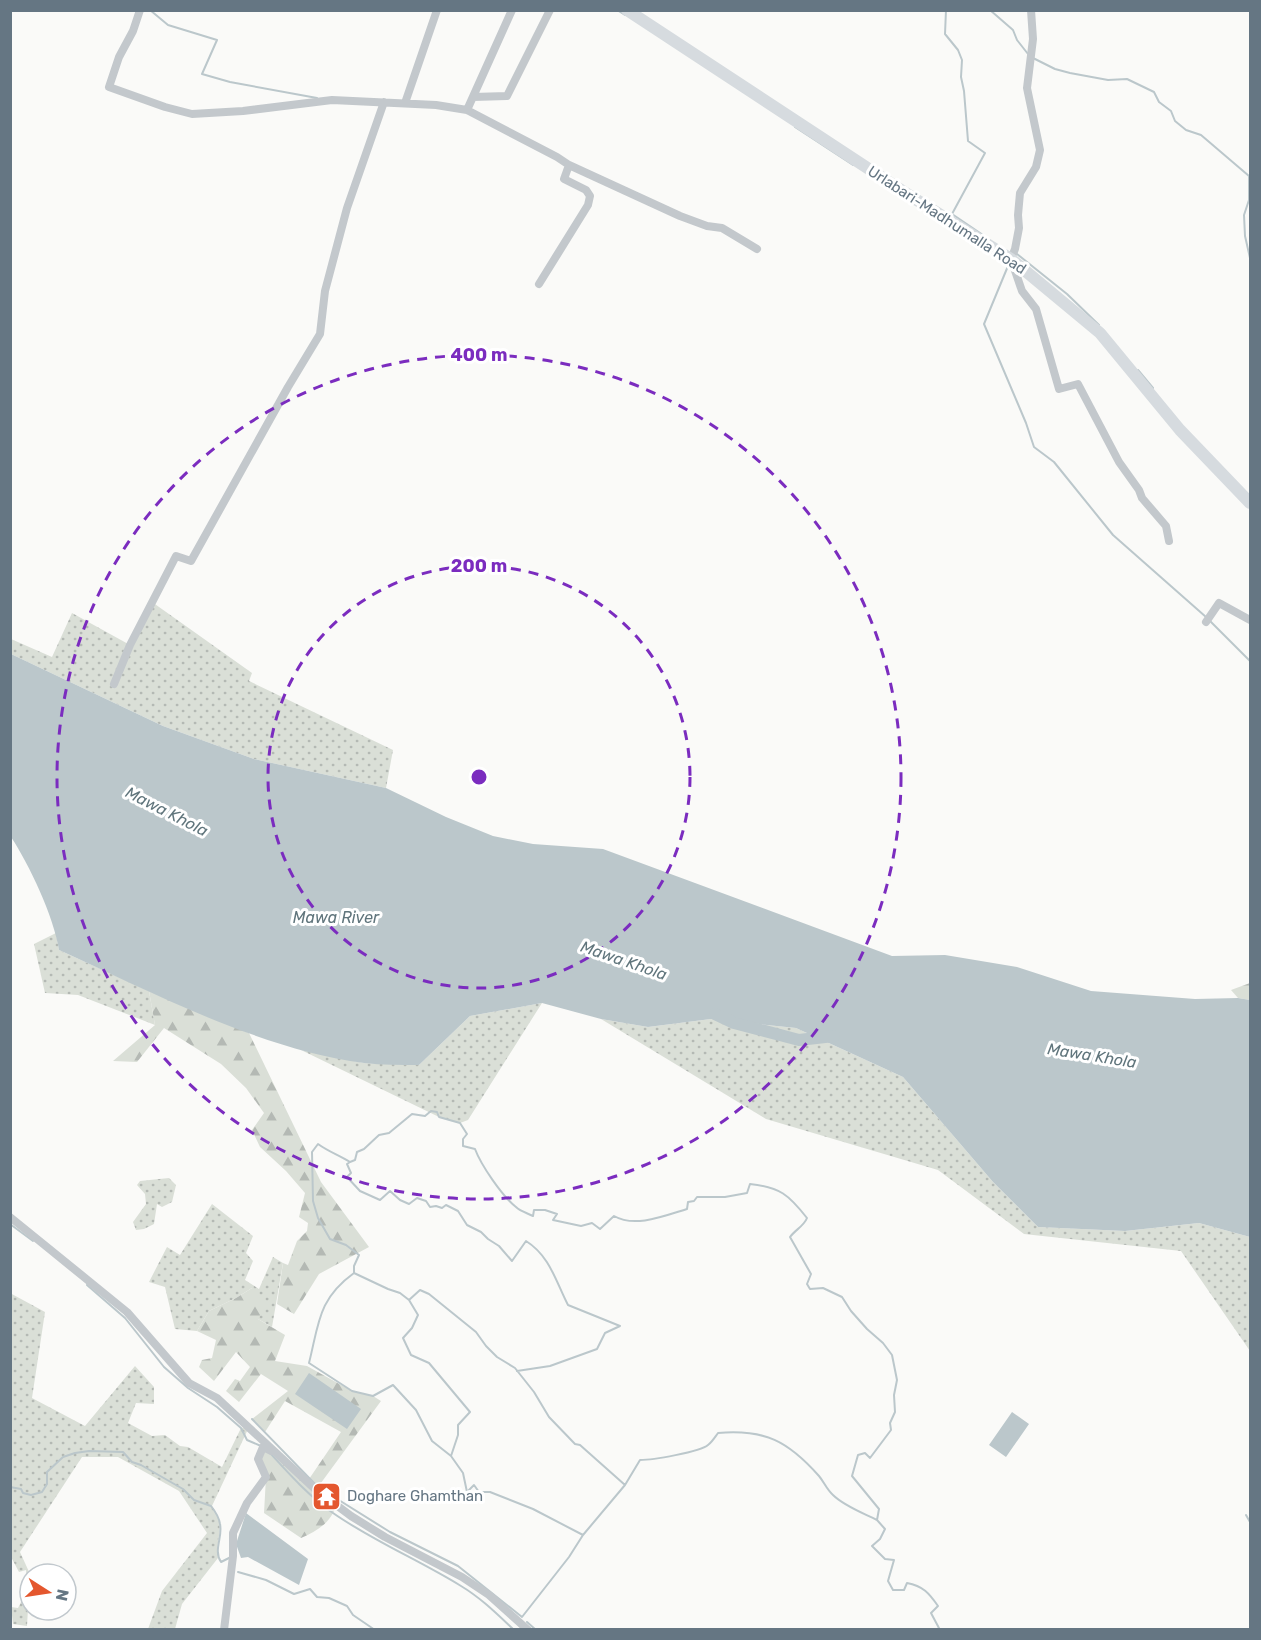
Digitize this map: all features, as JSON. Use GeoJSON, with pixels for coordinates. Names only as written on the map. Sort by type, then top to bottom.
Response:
{"type":"FeatureCollection","features":[{"type":"Feature","properties":{"kind":"main road","name":"Urlabari-Madhumalla Road"},"geometry":{"type":"LineString","coordinates":[[627,10],[1011,259],[1100,333],[1180,430],[1251,503]]}},
{"type":"Feature","properties":{"kind":"street"},"geometry":{"type":"LineString","coordinates":[[140,10],[133,31],[119,57],[109,87],[192,114],[243,111],[332,100],[436,105],[467,110],[547,151],[569,165],[680,216],[707,226],[722,228],[757,249]]}},
{"type":"Feature","properties":{"kind":"street"},"geometry":{"type":"LineString","coordinates":[[405,104],[437,10]]}},
{"type":"Feature","properties":{"kind":"street"},"geometry":{"type":"LineString","coordinates":[[467,110],[512,10]]}},
{"type":"Feature","properties":{"kind":"street"},"geometry":{"type":"LineString","coordinates":[[473,97],[503,98],[507,96],[550,10]]}},
{"type":"Feature","properties":{"kind":"street"},"geometry":{"type":"LineString","coordinates":[[1031,10],[1034,39],[1028,88],[1040,150],[1036,167],[1020,193],[1019,228],[1011,259],[1022,291],[1036,309],[1059,389],[1078,384],[1119,462],[1140,490],[1142,498],[1166,526],[1169,541]]}},
{"type":"Feature","properties":{"kind":"street"},"geometry":{"type":"LineString","coordinates":[[114,684],[130,645],[176,556],[191,561],[320,334],[325,291],[347,208],[384,102]]}},
{"type":"Feature","properties":{"kind":"street"},"geometry":{"type":"LineString","coordinates":[[539,284],[588,205],[590,196],[586,190],[564,179],[569,165]]}},
{"type":"Feature","properties":{"kind":"street"},"geometry":{"type":"LineString","coordinates":[[1206,622],[1219,603],[1251,620]]}},
{"type":"Feature","properties":{"kind":"street"},"geometry":{"type":"LineString","coordinates":[[10,1217],[127,1312],[189,1383],[217,1398],[315,1489],[351,1516],[385,1537],[462,1577],[489,1595],[528,1629]]}},
{"type":"Feature","properties":{"kind":"street"},"geometry":{"type":"LineString","coordinates":[[224,1629],[233,1556],[233,1533],[248,1503],[266,1477],[258,1459],[264,1447],[282,1458]]}},
{"type":"Feature","properties":{"kind":"green space"},"geometry":{"type":"Polygon","coordinates":[[[152,602],[252,673],[249,681],[393,750],[386,788],[254,759],[163,726],[11,654],[11,639],[52,657],[72,613],[130,645],[152,602]]]}},
{"type":"Feature","properties":{"kind":"green space"},"geometry":{"type":"Polygon","coordinates":[[[56,933],[59,950],[149,991],[155,1025],[78,995],[45,993],[34,944],[56,933]]]}},
{"type":"Feature","properties":{"kind":"green space"},"geometry":{"type":"Polygon","coordinates":[[[1250,983],[1250,1000],[1238,998],[1231,990],[1250,983]]]}},
{"type":"Feature","properties":{"kind":"green space"},"geometry":{"type":"Polygon","coordinates":[[[149,991],[249,1033],[321,1182],[369,1247],[319,1274],[294,1314],[277,1304],[283,1263],[288,1265],[297,1241],[307,1231],[308,1223],[299,1217],[305,1193],[286,1171],[260,1147],[252,1130],[264,1113],[246,1088],[221,1064],[164,1028],[137,1062],[113,1061],[155,1025],[149,991]]]}},
{"type":"Feature","properties":{"kind":"green space"},"geometry":{"type":"Polygon","coordinates":[[[542,1003],[468,1120],[460,1123],[439,1117],[301,1050],[364,1063],[419,1065],[470,1016],[542,1003]]]}},
{"type":"Feature","properties":{"kind":"green space"},"geometry":{"type":"Polygon","coordinates":[[[601,1019],[648,1027],[711,1019],[796,1028],[903,1077],[993,1182],[1038,1227],[1125,1231],[1199,1223],[1250,1237],[1250,1351],[1181,1251],[1024,1234],[938,1170],[766,1119],[601,1019]]]}},
{"type":"Feature","properties":{"kind":"green space"},"geometry":{"type":"Polygon","coordinates":[[[169,1178],[176,1185],[172,1202],[162,1207],[157,1204],[154,1224],[136,1230],[133,1222],[146,1204],[145,1194],[137,1185],[140,1181],[169,1178]]]}},
{"type":"Feature","properties":{"kind":"green space"},"geometry":{"type":"Polygon","coordinates":[[[212,1204],[253,1236],[246,1253],[253,1261],[245,1280],[259,1289],[273,1257],[283,1263],[272,1327],[258,1319],[252,1288],[209,1311],[197,1331],[175,1329],[165,1287],[149,1282],[167,1247],[180,1255],[212,1204]]]}},
{"type":"Feature","properties":{"kind":"green space"},"geometry":{"type":"Polygon","coordinates":[[[252,1288],[267,1303],[258,1319],[285,1335],[275,1361],[307,1366],[352,1391],[373,1396],[381,1401],[318,1487],[336,1505],[334,1511],[318,1529],[301,1538],[264,1513],[266,1477],[258,1459],[263,1447],[307,1482],[341,1432],[285,1401],[265,1432],[252,1419],[288,1391],[261,1374],[239,1402],[226,1391],[235,1379],[240,1381],[250,1367],[236,1352],[214,1381],[199,1367],[202,1360],[212,1358],[216,1340],[197,1331],[209,1311],[252,1288]]]}},
{"type":"Feature","properties":{"kind":"green space"},"geometry":{"type":"Polygon","coordinates":[[[10,1293],[45,1312],[32,1398],[85,1426],[135,1366],[154,1387],[154,1404],[136,1403],[128,1423],[152,1436],[165,1435],[180,1446],[188,1447],[222,1467],[241,1428],[249,1427],[212,1506],[220,1526],[218,1558],[182,1604],[175,1629],[148,1629],[162,1591],[207,1533],[179,1491],[118,1457],[82,1457],[20,1552],[25,1562],[18,1562],[18,1570],[11,1557],[10,1293]]]}},
{"type":"Feature","properties":{"kind":"green space"},"geometry":{"type":"Polygon","coordinates":[[[11,1607],[18,1608],[18,1622],[27,1622],[27,1626],[13,1624],[11,1607]]]}},
{"type":"Feature","properties":{"kind":"water","name":"Mawa River"},"geometry":{"type":"Polygon","coordinates":[[[11,654],[163,726],[254,759],[386,788],[446,817],[493,836],[533,844],[603,849],[892,956],[945,955],[1017,967],[1091,991],[1195,999],[1250,1000],[1250,1237],[1199,1223],[1125,1231],[1038,1227],[993,1182],[903,1077],[796,1028],[711,1019],[648,1027],[601,1019],[542,1003],[470,1016],[419,1065],[364,1063],[325,1056],[246,1032],[170,1001],[59,950],[52,922],[40,891],[11,837],[11,654]]]}},
{"type":"Feature","properties":{"kind":"water"},"geometry":{"type":"Polygon","coordinates":[[[309,1373],[361,1409],[347,1429],[295,1394],[309,1373]]]}},
{"type":"Feature","properties":{"kind":"water"},"geometry":{"type":"Polygon","coordinates":[[[1012,1412],[1029,1424],[1006,1457],[989,1445],[1012,1412]]]}},
{"type":"Feature","properties":{"kind":"water"},"geometry":{"type":"Polygon","coordinates":[[[246,1513],[308,1559],[299,1585],[248,1557],[241,1558],[236,1544],[246,1513]]]}},
{"type":"Feature","properties":{"kind":"waterway"},"geometry":{"type":"LineString","coordinates":[[150,10],[168,25],[217,40],[202,74],[230,82],[317,98]]}},
{"type":"Feature","properties":{"kind":"waterway"},"geometry":{"type":"LineString","coordinates":[[617,10],[625,15]]}},
{"type":"Feature","properties":{"kind":"waterway"},"geometry":{"type":"LineString","coordinates":[[946,10],[945,34],[958,50],[962,60],[961,77],[968,141],[985,153],[952,214],[983,235]]}},
{"type":"Feature","properties":{"kind":"waterway"},"geometry":{"type":"LineString","coordinates":[[990,10],[1013,30],[1017,40],[1028,54]]}},
{"type":"Feature","properties":{"kind":"waterway"},"geometry":{"type":"LineString","coordinates":[[1033,58],[1055,69],[1070,73],[1108,80],[1127,79],[1154,92],[1159,102],[1171,111],[1175,121],[1186,130],[1201,135],[1249,176],[1249,200],[1244,215],[1245,236],[1250,258]]}},
{"type":"Feature","properties":{"kind":"waterway"},"geometry":{"type":"LineString","coordinates":[[795,127],[853,165]]}},
{"type":"Feature","properties":{"kind":"waterway"},"geometry":{"type":"LineString","coordinates":[[1017,254],[1067,294],[1099,325]]}},
{"type":"Feature","properties":{"kind":"waterway"},"geometry":{"type":"LineString","coordinates":[[1000,258],[1008,266],[984,324],[1034,447],[1054,462],[1113,535],[1206,617]]}},
{"type":"Feature","properties":{"kind":"waterway"},"geometry":{"type":"LineString","coordinates":[[1138,370],[1153,388]]}},
{"type":"Feature","properties":{"kind":"waterway"},"geometry":{"type":"LineString","coordinates":[[1210,621],[1250,661]]}},
{"type":"Feature","properties":{"kind":"waterway","name":"Mawa Khola"},"geometry":{"type":"LineString","coordinates":[[715,1014],[734,1023],[799,1040],[834,1036]]}},
{"type":"Feature","properties":{"kind":"waterway"},"geometry":{"type":"LineString","coordinates":[[326,1492],[390,1532],[458,1566],[522,1617],[569,1557],[583,1535],[533,1509],[490,1492],[479,1492],[474,1485],[467,1492],[463,1473],[451,1456],[458,1435],[458,1425],[470,1412],[429,1363],[411,1355],[403,1338],[412,1328],[418,1315],[409,1300],[400,1293],[354,1273],[354,1266],[359,1255],[346,1245],[330,1239],[318,1218],[313,1201],[312,1152],[318,1144],[350,1162],[355,1160],[357,1152],[364,1149],[379,1135],[389,1133],[412,1114],[425,1116],[431,1111],[437,1112],[439,1117],[460,1123],[467,1134],[463,1139],[463,1146],[475,1149],[498,1188],[510,1202],[533,1216],[534,1210],[545,1210],[557,1214],[553,1220],[581,1226],[592,1223],[600,1229],[614,1216],[631,1221],[659,1217],[687,1209],[688,1202],[694,1201],[697,1197],[725,1197],[747,1193],[750,1184],[769,1187],[795,1203],[807,1218],[790,1237],[811,1274],[807,1284],[810,1289],[823,1288],[842,1297],[851,1311],[892,1355],[897,1380],[894,1395],[895,1412],[890,1423],[891,1430],[870,1458],[865,1453],[858,1455],[852,1476],[879,1509],[877,1520],[885,1529],[880,1539],[872,1546],[885,1559],[894,1560],[888,1581],[893,1590],[904,1590],[907,1583],[925,1591],[938,1606],[931,1613],[940,1630]]}},
{"type":"Feature","properties":{"kind":"waterway"},"geometry":{"type":"LineString","coordinates":[[350,1162],[347,1164],[351,1173],[347,1177],[360,1191],[380,1200],[390,1191],[409,1204],[417,1198],[426,1201],[430,1207],[442,1208],[446,1205],[458,1211],[467,1225],[481,1232],[499,1246],[512,1261],[526,1241],[547,1262],[568,1305],[620,1326],[605,1333],[597,1349],[550,1366],[517,1371]]}},
{"type":"Feature","properties":{"kind":"waterway"},"geometry":{"type":"LineString","coordinates":[[10,1224],[33,1241]]}},
{"type":"Feature","properties":{"kind":"waterway"},"geometry":{"type":"LineString","coordinates":[[354,1273],[333,1292],[327,1302],[318,1324],[309,1363],[352,1391],[373,1396],[393,1385],[416,1410],[432,1441],[451,1456]]}},
{"type":"Feature","properties":{"kind":"waterway"},"geometry":{"type":"LineString","coordinates":[[87,1285],[125,1318],[164,1367],[241,1428],[247,1440],[261,1446]]}},
{"type":"Feature","properties":{"kind":"waterway"},"geometry":{"type":"LineString","coordinates":[[409,1300],[420,1290],[429,1294],[476,1332],[497,1357],[515,1368],[534,1392],[549,1417],[575,1444],[580,1445],[625,1485],[583,1535]]}},
{"type":"Feature","properties":{"kind":"waterway"},"geometry":{"type":"LineString","coordinates":[[252,1419],[316,1485]]}},
{"type":"Feature","properties":{"kind":"waterway"},"geometry":{"type":"LineString","coordinates":[[625,1485],[640,1460],[703,1448],[718,1433],[749,1433],[786,1446],[808,1464],[837,1499],[877,1520]]}},
{"type":"Feature","properties":{"kind":"waterway"},"geometry":{"type":"LineString","coordinates":[[10,1487],[21,1489],[23,1493],[31,1495],[42,1492],[47,1484],[47,1472],[63,1457],[89,1451],[123,1452],[132,1462],[183,1489],[194,1500],[211,1506],[220,1524],[219,1557],[221,1562],[229,1558]]}},
{"type":"Feature","properties":{"kind":"waterway"},"geometry":{"type":"LineString","coordinates":[[270,1453],[292,1477],[333,1513],[364,1533],[468,1591],[489,1606],[514,1630]]}},
{"type":"Feature","properties":{"kind":"waterway"},"geometry":{"type":"LineString","coordinates":[[1246,1515],[1250,1522]]}},
{"type":"Feature","properties":{"kind":"waterway"},"geometry":{"type":"LineString","coordinates":[[238,1572],[266,1580],[294,1594],[310,1589],[317,1597],[329,1598],[347,1606],[353,1615],[375,1630]]}},
{"type":"Feature","properties":{"kind":"waterway"},"geometry":{"type":"LineString","coordinates":[[527,1622],[536,1630]]}},
{"type":"Feature","properties":{"kind":"place","name":"Doghare Ghamthan"},"geometry":{"type":"Point","coordinates":[326,1496]}}]}
